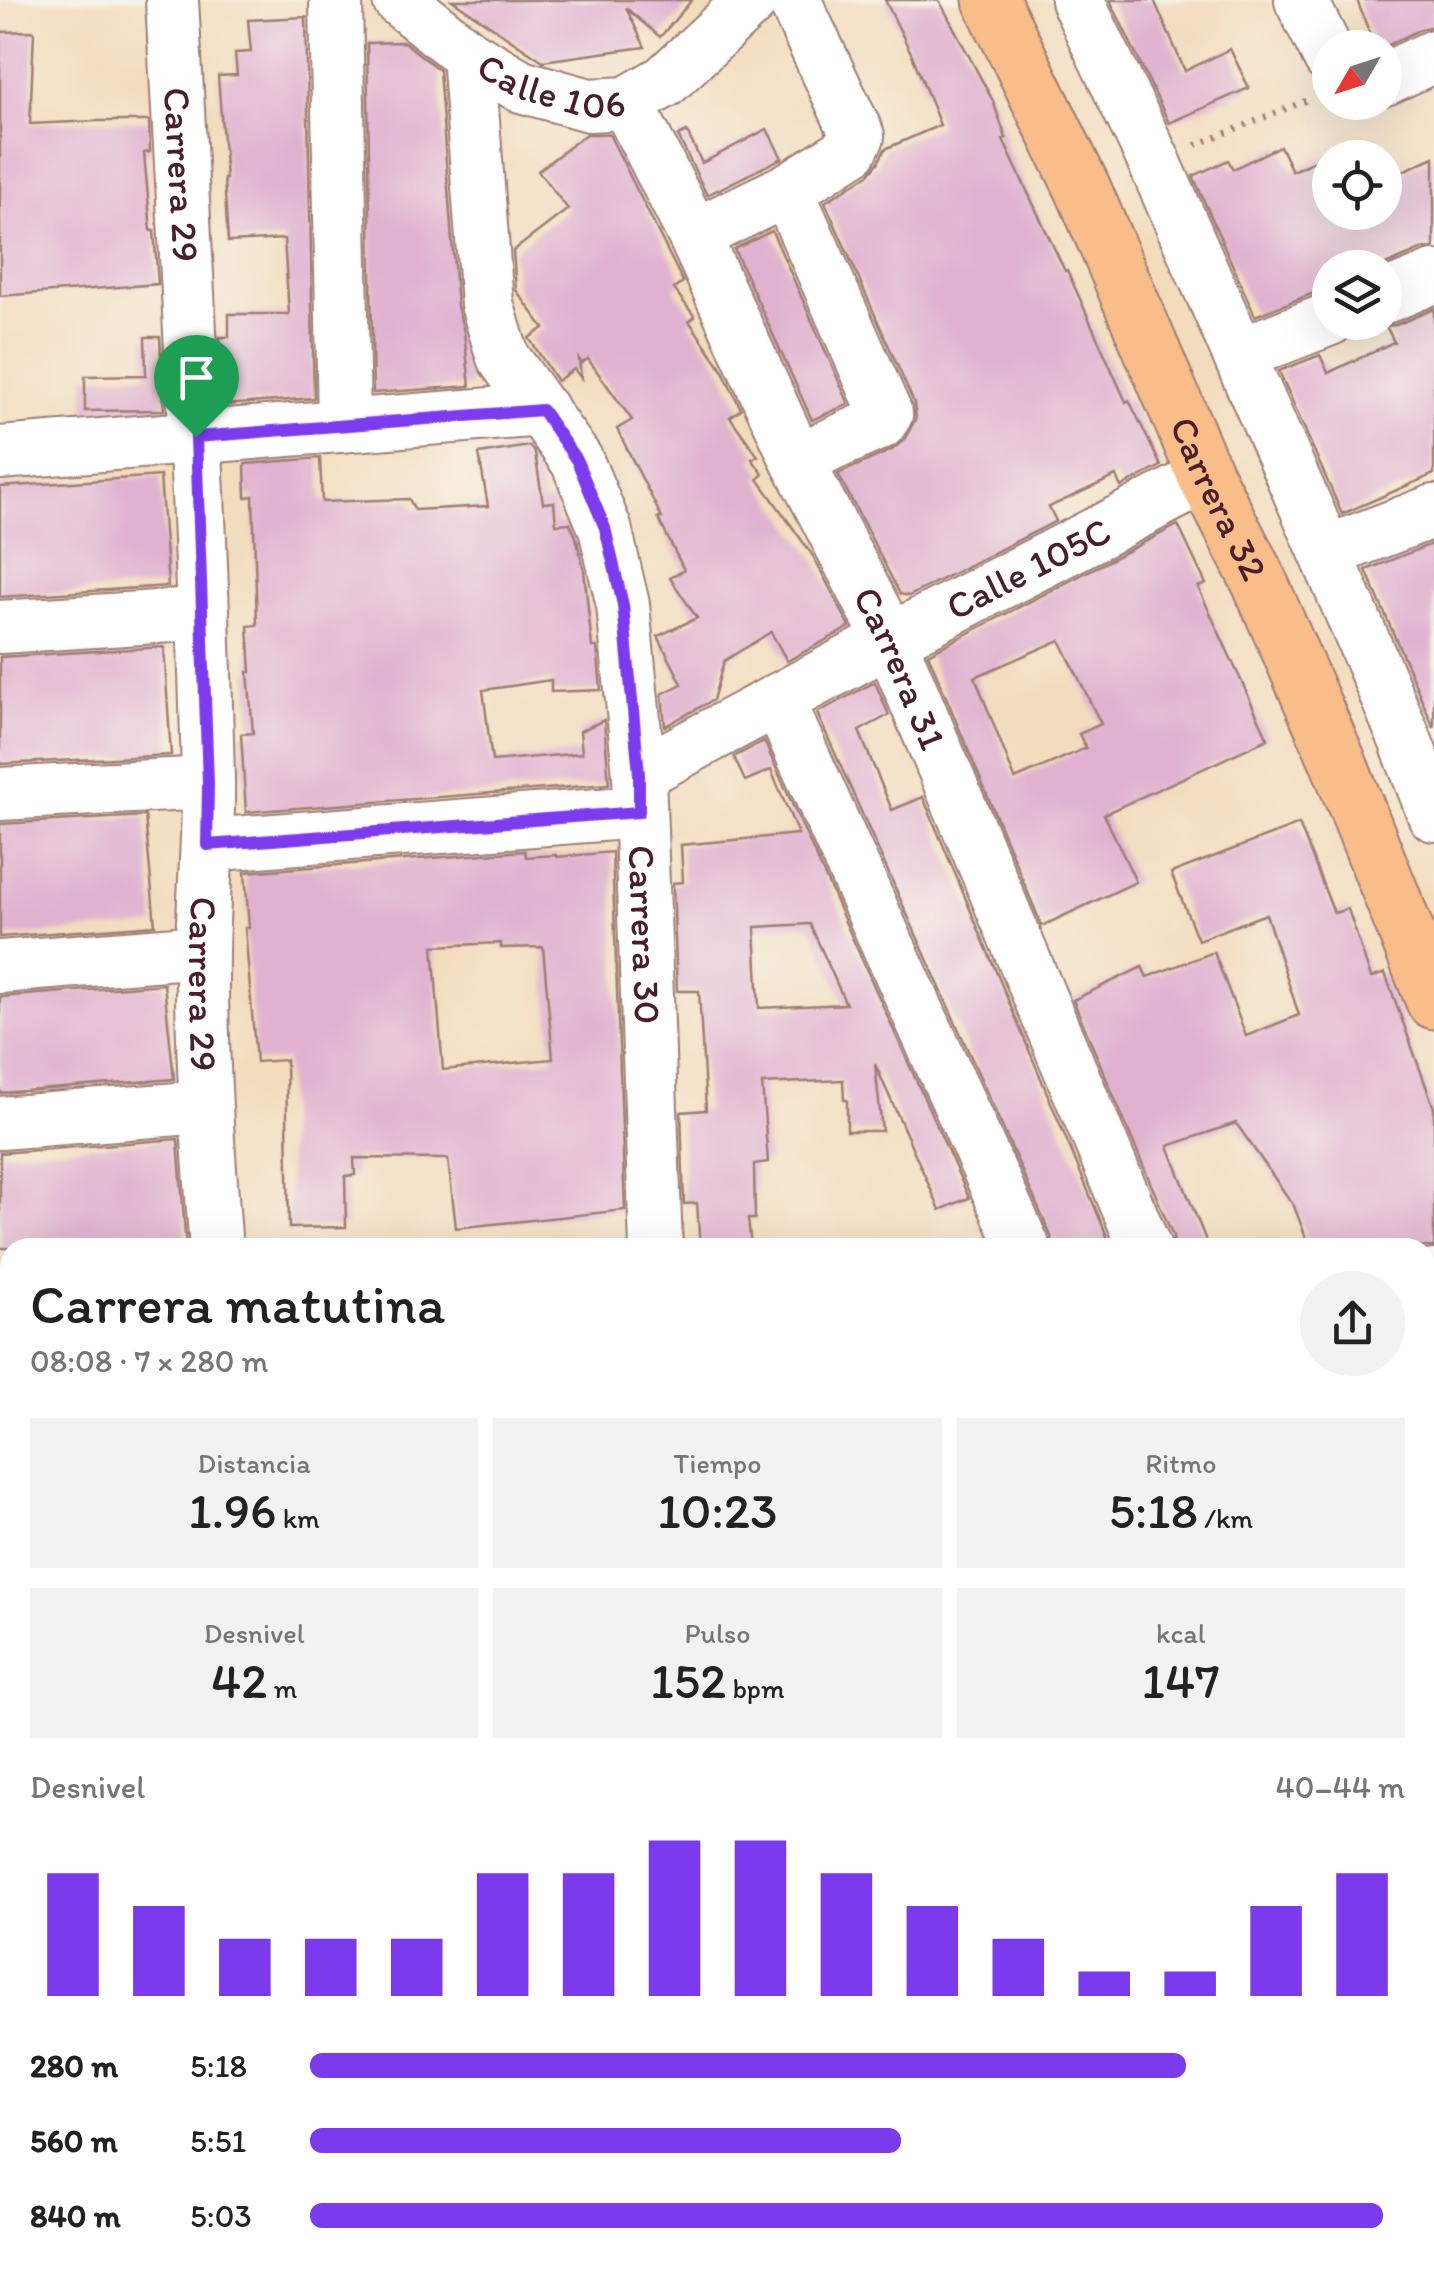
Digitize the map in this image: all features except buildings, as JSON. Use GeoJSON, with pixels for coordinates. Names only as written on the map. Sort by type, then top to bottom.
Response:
{"type":"FeatureCollection","features":[{"type":"Feature","properties":{"kind":"main road","name":"Carrera 32"},"geometry":{"type":"LineString","coordinates":[[991,0],[1083,189],[1206,477],[1259,581],[1430,980]]}},
{"type":"Feature","properties":{"kind":"street","name":"Carrera 29"},"geometry":{"type":"LineString","coordinates":[[172,0],[203,614],[208,784],[202,951],[204,1107],[215,1238]]}},
{"type":"Feature","properties":{"kind":"street"},"geometry":{"type":"LineString","coordinates":[[336,0],[344,424]]}},
{"type":"Feature","properties":{"kind":"street","name":"Calle 106"},"geometry":{"type":"LineString","coordinates":[[398,0],[468,55],[521,86],[589,105],[627,103],[665,81],[752,0]]}},
{"type":"Feature","properties":{"kind":"street"},"geometry":{"type":"LineString","coordinates":[[694,235],[787,190],[851,150],[858,136],[794,0]]}},
{"type":"Feature","properties":{"kind":"street"},"geometry":{"type":"LineString","coordinates":[[1077,0],[1154,161],[1326,553],[1434,815]]}},
{"type":"Feature","properties":{"kind":"street"},"geometry":{"type":"LineString","coordinates":[[1301,0],[1312,43]]}},
{"type":"Feature","properties":{"kind":"street","name":"Carrera 30"},"geometry":{"type":"LineString","coordinates":[[468,55],[486,304],[503,357],[577,461],[605,528],[623,605],[639,793],[656,1238]]}},
{"type":"Feature","properties":{"kind":"street"},"geometry":{"type":"LineString","coordinates":[[1402,71],[1434,56]]}},
{"type":"Feature","properties":{"kind":"street","name":"Carrera 31"},"geometry":{"type":"LineString","coordinates":[[627,103],[694,235],[797,460],[890,640],[1141,1238]]}},
{"type":"Feature","properties":{"kind":"street"},"geometry":{"type":"LineString","coordinates":[[787,190],[886,414],[880,423],[797,460]]}},
{"type":"Feature","properties":{"kind":"street"},"geometry":{"type":"LineString","coordinates":[[1402,290],[1434,277]]}},
{"type":"Feature","properties":{"kind":"street"},"geometry":{"type":"LineString","coordinates":[[1268,343],[1312,325]]}},
{"type":"Feature","properties":{"kind":"street"},"geometry":{"type":"LineString","coordinates":[[0,452],[542,410]]}},
{"type":"Feature","properties":{"kind":"street","name":"Calle 105C"},"geometry":{"type":"LineString","coordinates":[[207,845],[639,793],[778,700],[1206,477]]}},
{"type":"Feature","properties":{"kind":"street"},"geometry":{"type":"LineString","coordinates":[[1345,545],[1434,512]]}},
{"type":"Feature","properties":{"kind":"street"},"geometry":{"type":"LineString","coordinates":[[0,626],[203,614]]}},
{"type":"Feature","properties":{"kind":"street"},"geometry":{"type":"LineString","coordinates":[[778,700],[1020,1238]]}},
{"type":"Feature","properties":{"kind":"street"},"geometry":{"type":"LineString","coordinates":[[0,794],[208,784]]}},
{"type":"Feature","properties":{"kind":"street"},"geometry":{"type":"LineString","coordinates":[[0,966],[202,951]]}},
{"type":"Feature","properties":{"kind":"street"},"geometry":{"type":"LineString","coordinates":[[0,1123],[204,1107]]}},
{"type":"Feature","properties":{"kind":"path"},"geometry":{"type":"LineString","coordinates":[[1154,161],[1312,82]]}},
{"type":"Feature","properties":{"kind":"route"},"geometry":{"type":"LineString","coordinates":[[542,410],[577,461],[605,528],[623,605],[639,812],[207,845],[196,437],[542,410]]}}]}
